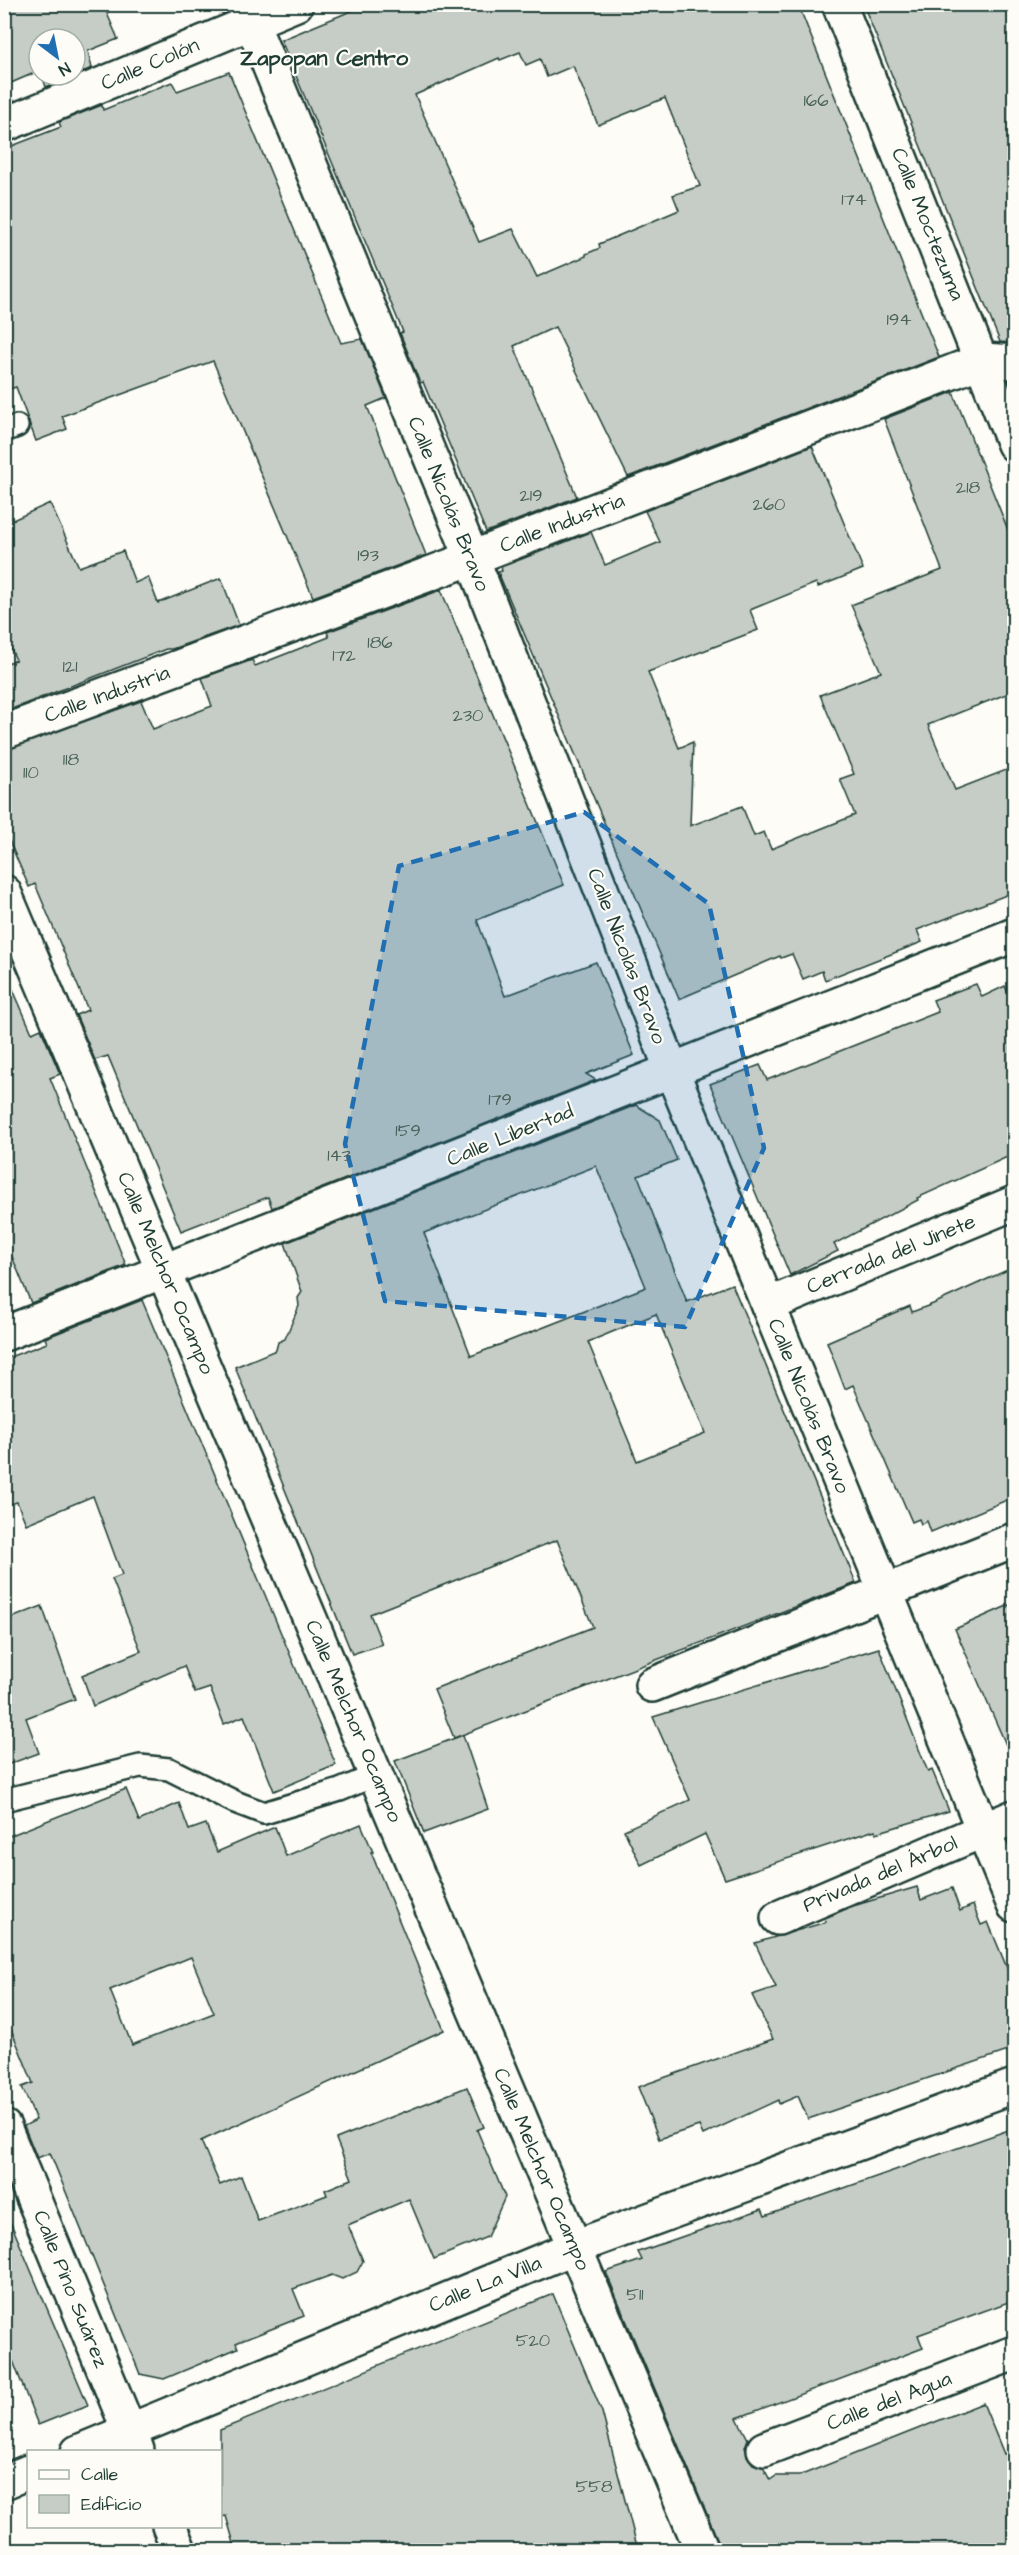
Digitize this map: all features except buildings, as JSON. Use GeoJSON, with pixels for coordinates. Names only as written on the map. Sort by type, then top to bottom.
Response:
{"type":"FeatureCollection","features":[{"type":"Feature","properties":{"kind":"street","name":"Calle Colón"},"geometry":{"type":"LineString","coordinates":[[4,125],[248,13],[296,4]]}},
{"type":"Feature","properties":{"kind":"street","name":"Calle Moctezuma"},"geometry":{"type":"LineString","coordinates":[[839,4],[999,361],[1014,444]]}},
{"type":"Feature","properties":{"kind":"street","name":"Calle Nicolás Bravo"},"geometry":{"type":"LineString","coordinates":[[248,13],[472,558],[672,1071],[1014,1905]]}},
{"type":"Feature","properties":{"kind":"street","name":"Calle Industria"},"geometry":{"type":"LineString","coordinates":[[4,732],[999,361]]}},
{"type":"Feature","properties":{"kind":"street","name":"Calle Melchor Ocampo"},"geometry":{"type":"LineString","coordinates":[[4,892],[702,2550]]}},
{"type":"Feature","properties":{"kind":"street","name":"Calle Libertad"},"geometry":{"type":"LineString","coordinates":[[4,1334],[1014,935]]}},
{"type":"Feature","properties":{"kind":"street","name":"Cerrada del Jinete"},"geometry":{"type":"LineString","coordinates":[[768,1305],[1014,1203]]}},
{"type":"Feature","properties":{"kind":"street"},"geometry":{"type":"LineString","coordinates":[[652,1685],[1014,1540]]}},
{"type":"Feature","properties":{"kind":"street","name":"Privada del Árbol"},"geometry":{"type":"LineString","coordinates":[[778,1918],[1014,1817]]}},
{"type":"Feature","properties":{"kind":"street","name":"Calle La Villa"},"geometry":{"type":"LineString","coordinates":[[84,2450],[134,2441],[575,2247],[1014,2086]]}},
{"type":"Feature","properties":{"kind":"street","name":"Calle Pino Suárez"},"geometry":{"type":"LineString","coordinates":[[4,2127],[134,2441]]}},
{"type":"Feature","properties":{"kind":"street","name":"Calle del Agua"},"geometry":{"type":"LineString","coordinates":[[764,2449],[1014,2353]]}},
{"type":"Feature","properties":{"kind":"street"},"geometry":{"type":"LineString","coordinates":[[4,2482],[27,2472]]}},
{"type":"Feature","properties":{"kind":"street"},"geometry":{"type":"LineString","coordinates":[[170,2528],[179,2550]]}},
{"type":"Feature","properties":{"kind":"lane"},"geometry":{"type":"LineString","coordinates":[[4,1800],[140,1766],[169,1769],[235,1802],[264,1813],[340,1790],[376,1775]]}},
{"type":"Feature","properties":{"kind":"highlighted area"},"geometry":{"type":"Polygon","coordinates":[[[584,812],[709,904],[764,1148],[685,1327],[385,1301],[345,1144],[399,866],[584,812]]]}},
{"type":"Feature","properties":{"kind":"district","name":"Zapopan Centro"},"geometry":{"type":"Point","coordinates":[324,58]}}]}
